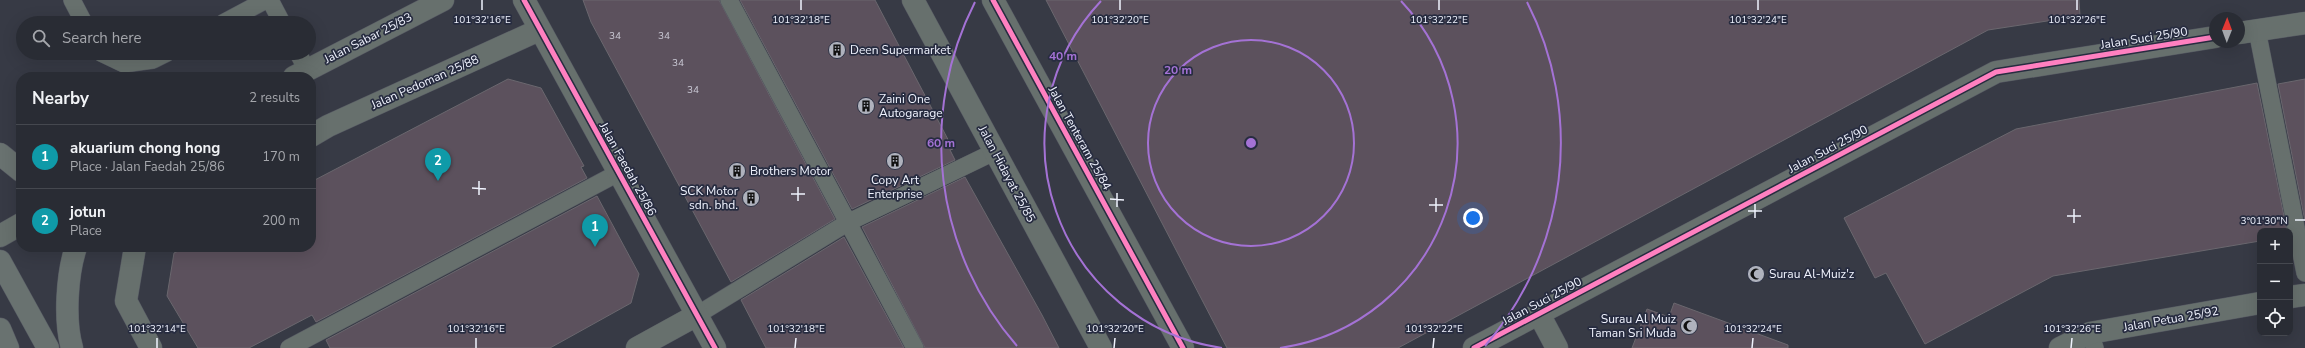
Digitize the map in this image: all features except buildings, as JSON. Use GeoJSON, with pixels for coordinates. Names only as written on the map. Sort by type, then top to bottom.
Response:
{"type":"FeatureCollection","features":[{"type":"Feature","properties":{"kind":"main road"},"geometry":{"type":"LineString","coordinates":[[0,154],[16,167]]}},
{"type":"Feature","properties":{"kind":"main road"},"geometry":{"type":"LineString","coordinates":[[72,348],[68,333],[70,264],[74,252]]}},
{"type":"Feature","properties":{"kind":"main road"},"geometry":{"type":"LineString","coordinates":[[0,261],[48,348]]}},
{"type":"Feature","properties":{"kind":"main road"},"geometry":{"type":"LineString","coordinates":[[0,329],[8,348]]}},
{"type":"Feature","properties":{"kind":"street","name":"Jalan Sabar 25/83"},"geometry":{"type":"LineString","coordinates":[[316,59],[443,0]]}},
{"type":"Feature","properties":{"kind":"street","name":"Jalan Faedah 25/86"},"geometry":{"type":"LineString","coordinates":[[524,0],[539,30],[715,348]]}},
{"type":"Feature","properties":{"kind":"street","name":"Jalan Hidayat 25/85"},"geometry":{"type":"LineString","coordinates":[[913,0],[1101,348]]}},
{"type":"Feature","properties":{"kind":"street","name":"Jalan Tenteram 25/84"},"geometry":{"type":"LineString","coordinates":[[993,0],[1183,348]]}},
{"type":"Feature","properties":{"kind":"street"},"geometry":{"type":"LineString","coordinates":[[2248,32],[2305,23]]}},
{"type":"Feature","properties":{"kind":"street","name":"Jalan Pedoman 25/88"},"geometry":{"type":"LineString","coordinates":[[316,133],[328,126],[539,30]]}},
{"type":"Feature","properties":{"kind":"street","name":"Jalan Suci 25/90"},"geometry":{"type":"LineString","coordinates":[[1474,348],[1996,72],[2209,38]]}},
{"type":"Feature","properties":{"kind":"street","name":"Jalan Sabar 25/83"},"geometry":{"type":"LineString","coordinates":[[299,67],[314,60]]}},
{"type":"Feature","properties":{"kind":"street"},"geometry":{"type":"LineString","coordinates":[[0,236],[16,227]]}},
{"type":"Feature","properties":{"kind":"street"},"geometry":{"type":"LineString","coordinates":[[134,252],[126,301],[151,348]]}},
{"type":"Feature","properties":{"kind":"street"},"geometry":{"type":"LineString","coordinates":[[2293,297],[2305,295]]}},
{"type":"Feature","properties":{"kind":"street","name":"Jalan Petua 25/92"},"geometry":{"type":"LineString","coordinates":[[2060,348],[2257,304]]}},
{"type":"Feature","properties":{"kind":"street"},"geometry":{"type":"LineString","coordinates":[[1539,314],[1558,348]]}},
{"type":"Feature","properties":{"kind":"street"},"geometry":{"type":"LineString","coordinates":[[637,348],[697,315]]}},
{"type":"Feature","properties":{"kind":"lane"},"geometry":{"type":"LineString","coordinates":[[72,0],[80,16]]}},
{"type":"Feature","properties":{"kind":"lane"},"geometry":{"type":"LineString","coordinates":[[236,16],[266,0]]}},
{"type":"Feature","properties":{"kind":"lane"},"geometry":{"type":"LineString","coordinates":[[270,0],[278,16]]}},
{"type":"Feature","properties":{"kind":"lane"},"geometry":{"type":"LineString","coordinates":[[729,0],[915,348]]}},
{"type":"Feature","properties":{"kind":"lane"},"geometry":{"type":"LineString","coordinates":[[2248,32],[2305,273]]}},
{"type":"Feature","properties":{"kind":"lane"},"geometry":{"type":"LineString","coordinates":[[116,60],[124,64],[153,60]]}},
{"type":"Feature","properties":{"kind":"lane"},"geometry":{"type":"LineString","coordinates":[[697,315],[847,223],[994,152]]}},
{"type":"Feature","properties":{"kind":"lane"},"geometry":{"type":"LineString","coordinates":[[289,348],[618,172]]}},
{"type":"Feature","properties":{"kind":"cycle path"},"geometry":{"type":"LineString","coordinates":[[524,0],[715,348]]}},
{"type":"Feature","properties":{"kind":"cycle path"},"geometry":{"type":"LineString","coordinates":[[993,0],[1183,348]]}},
{"type":"Feature","properties":{"kind":"cycle path"},"geometry":{"type":"LineString","coordinates":[[1474,348],[1996,72],[2209,38]]}},
{"type":"Feature","properties":{"kind":"place","name":"Deen Supermarket"},"geometry":{"type":"Point","coordinates":[837,50]}},
{"type":"Feature","properties":{"kind":"place","name":"Zaini One Autogarage"},"geometry":{"type":"Point","coordinates":[866,106]}},
{"type":"Feature","properties":{"kind":"place","name":"Copy Art Enterprise"},"geometry":{"type":"Point","coordinates":[895,161]}},
{"type":"Feature","properties":{"kind":"place","name":"Brothers Motor"},"geometry":{"type":"Point","coordinates":[737,171]}},
{"type":"Feature","properties":{"kind":"place","name":"jotun"},"geometry":{"type":"Point","coordinates":[438,181]}},
{"type":"Feature","properties":{"kind":"place","name":"SCK Motor sdn. bhd."},"geometry":{"type":"Point","coordinates":[751,198]}},
{"type":"Feature","properties":{"kind":"place","name":"akuarium chong hong"},"geometry":{"type":"Point","coordinates":[595,247]}},
{"type":"Feature","properties":{"kind":"place","name":"Surau Al-Muiz'z"},"geometry":{"type":"Point","coordinates":[1756,274]}},
{"type":"Feature","properties":{"kind":"place","name":"Surau Al Muiz Taman Sri Muda"},"geometry":{"type":"Point","coordinates":[1689,326]}}]}
